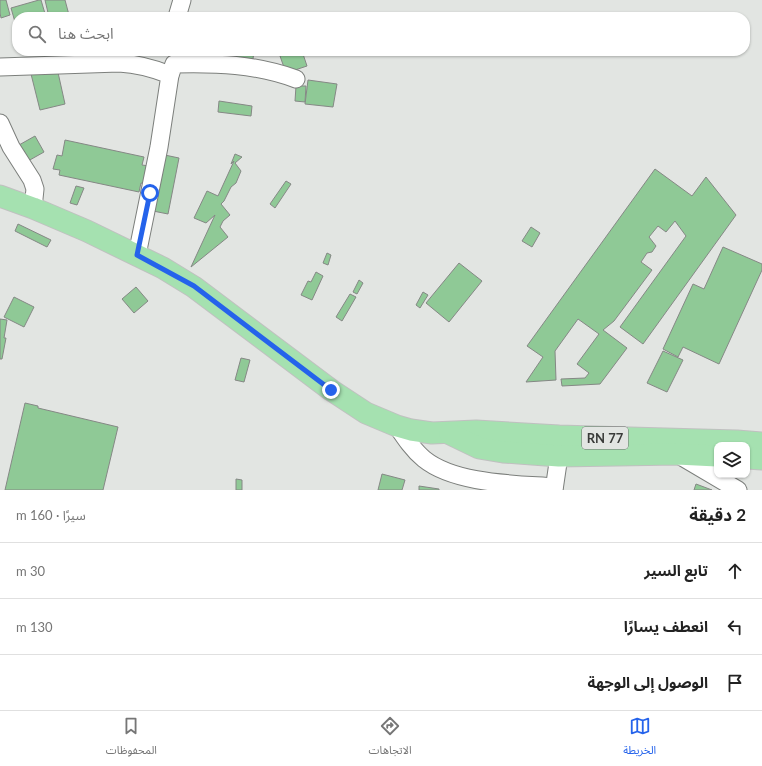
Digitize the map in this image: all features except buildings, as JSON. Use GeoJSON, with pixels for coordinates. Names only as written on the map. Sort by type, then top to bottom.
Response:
{"type":"FeatureCollection","features":[{"type":"Feature","properties":{"kind":"main road","name":"RN 77"},"geometry":{"type":"LineString","coordinates":[[0,196],[87,231],[137,255],[194,286],[331,390],[366,413],[397,426],[422,432],[449,433],[476,431],[575,437],[762,443]]}},
{"type":"Feature","properties":{"kind":"main road"},"geometry":{"type":"LineString","coordinates":[[449,433],[479,448],[503,452],[559,456],[677,454],[714,456]]}},
{"type":"Feature","properties":{"kind":"main road"},"geometry":{"type":"LineString","coordinates":[[750,458],[762,459]]}},
{"type":"Feature","properties":{"kind":"street"},"geometry":{"type":"LineString","coordinates":[[178,12],[182,0]]}},
{"type":"Feature","properties":{"kind":"street"},"geometry":{"type":"LineString","coordinates":[[0,67],[119,63],[137,64],[152,68],[173,63],[214,64],[248,66],[271,70],[296,79]]}},
{"type":"Feature","properties":{"kind":"street"},"geometry":{"type":"LineString","coordinates":[[137,255],[159,147],[173,63]]}},
{"type":"Feature","properties":{"kind":"street"},"geometry":{"type":"LineString","coordinates":[[0,123],[11,147],[32,180],[35,189],[33,208]]}},
{"type":"Feature","properties":{"kind":"street"},"geometry":{"type":"LineString","coordinates":[[397,426],[412,446],[425,459],[443,470],[489,482],[554,489],[559,456]]}},
{"type":"Feature","properties":{"kind":"street"},"geometry":{"type":"LineString","coordinates":[[677,454],[738,490]]}},
{"type":"Feature","properties":{"kind":"route"},"geometry":{"type":"LineString","coordinates":[[150,193],[137,255],[194,286],[288,359],[331,390]]}}]}
